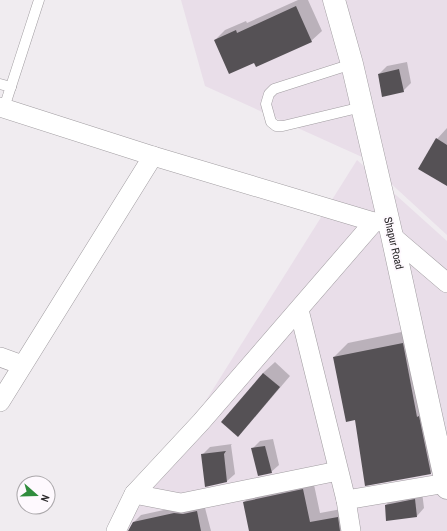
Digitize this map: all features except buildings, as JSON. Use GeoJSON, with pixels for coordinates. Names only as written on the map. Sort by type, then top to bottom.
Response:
{"type":"FeatureCollection","features":[{"type":"Feature","properties":{"kind":"street","name":"Shapur Road"},"geometry":{"type":"LineString","coordinates":[[334,0],[352,64],[362,107],[385,226],[446,486]]}},
{"type":"Feature","properties":{"kind":"street"},"geometry":{"type":"LineString","coordinates":[[2,107],[153,156],[385,226],[447,282]]}},
{"type":"Feature","properties":{"kind":"street"},"geometry":{"type":"LineString","coordinates":[[0,402],[153,156]]}},
{"type":"Feature","properties":{"kind":"street"},"geometry":{"type":"LineString","coordinates":[[116,531],[134,494],[299,310],[385,226]]}},
{"type":"Feature","properties":{"kind":"street"},"geometry":{"type":"LineString","coordinates":[[299,310],[346,500],[351,531]]}},
{"type":"Feature","properties":{"kind":"street"},"geometry":{"type":"LineString","coordinates":[[0,358],[22,365]]}},
{"type":"Feature","properties":{"kind":"street"},"geometry":{"type":"LineString","coordinates":[[134,494],[181,503],[338,471]]}},
{"type":"Feature","properties":{"kind":"street"},"geometry":{"type":"LineString","coordinates":[[346,500],[446,486]]}},
{"type":"Feature","properties":{"kind":"lane"},"geometry":{"type":"LineString","coordinates":[[2,107],[11,87],[39,0]]}},
{"type":"Feature","properties":{"kind":"lane"},"geometry":{"type":"LineString","coordinates":[[352,64],[274,89],[269,94],[266,104],[271,122],[276,126],[283,126],[362,107]]}},
{"type":"Feature","properties":{"kind":"lane"},"geometry":{"type":"LineString","coordinates":[[0,84],[11,87]]}},
{"type":"Feature","properties":{"kind":"shaded area"},"geometry":{"type":"Polygon","coordinates":[[[181,0],[447,0],[447,235],[362,157],[205,86],[181,0]]]}},
{"type":"Feature","properties":{"kind":"shaded area"},"geometry":{"type":"Polygon","coordinates":[[[357,160],[447,241],[447,531],[124,531],[357,160]]]}}]}
